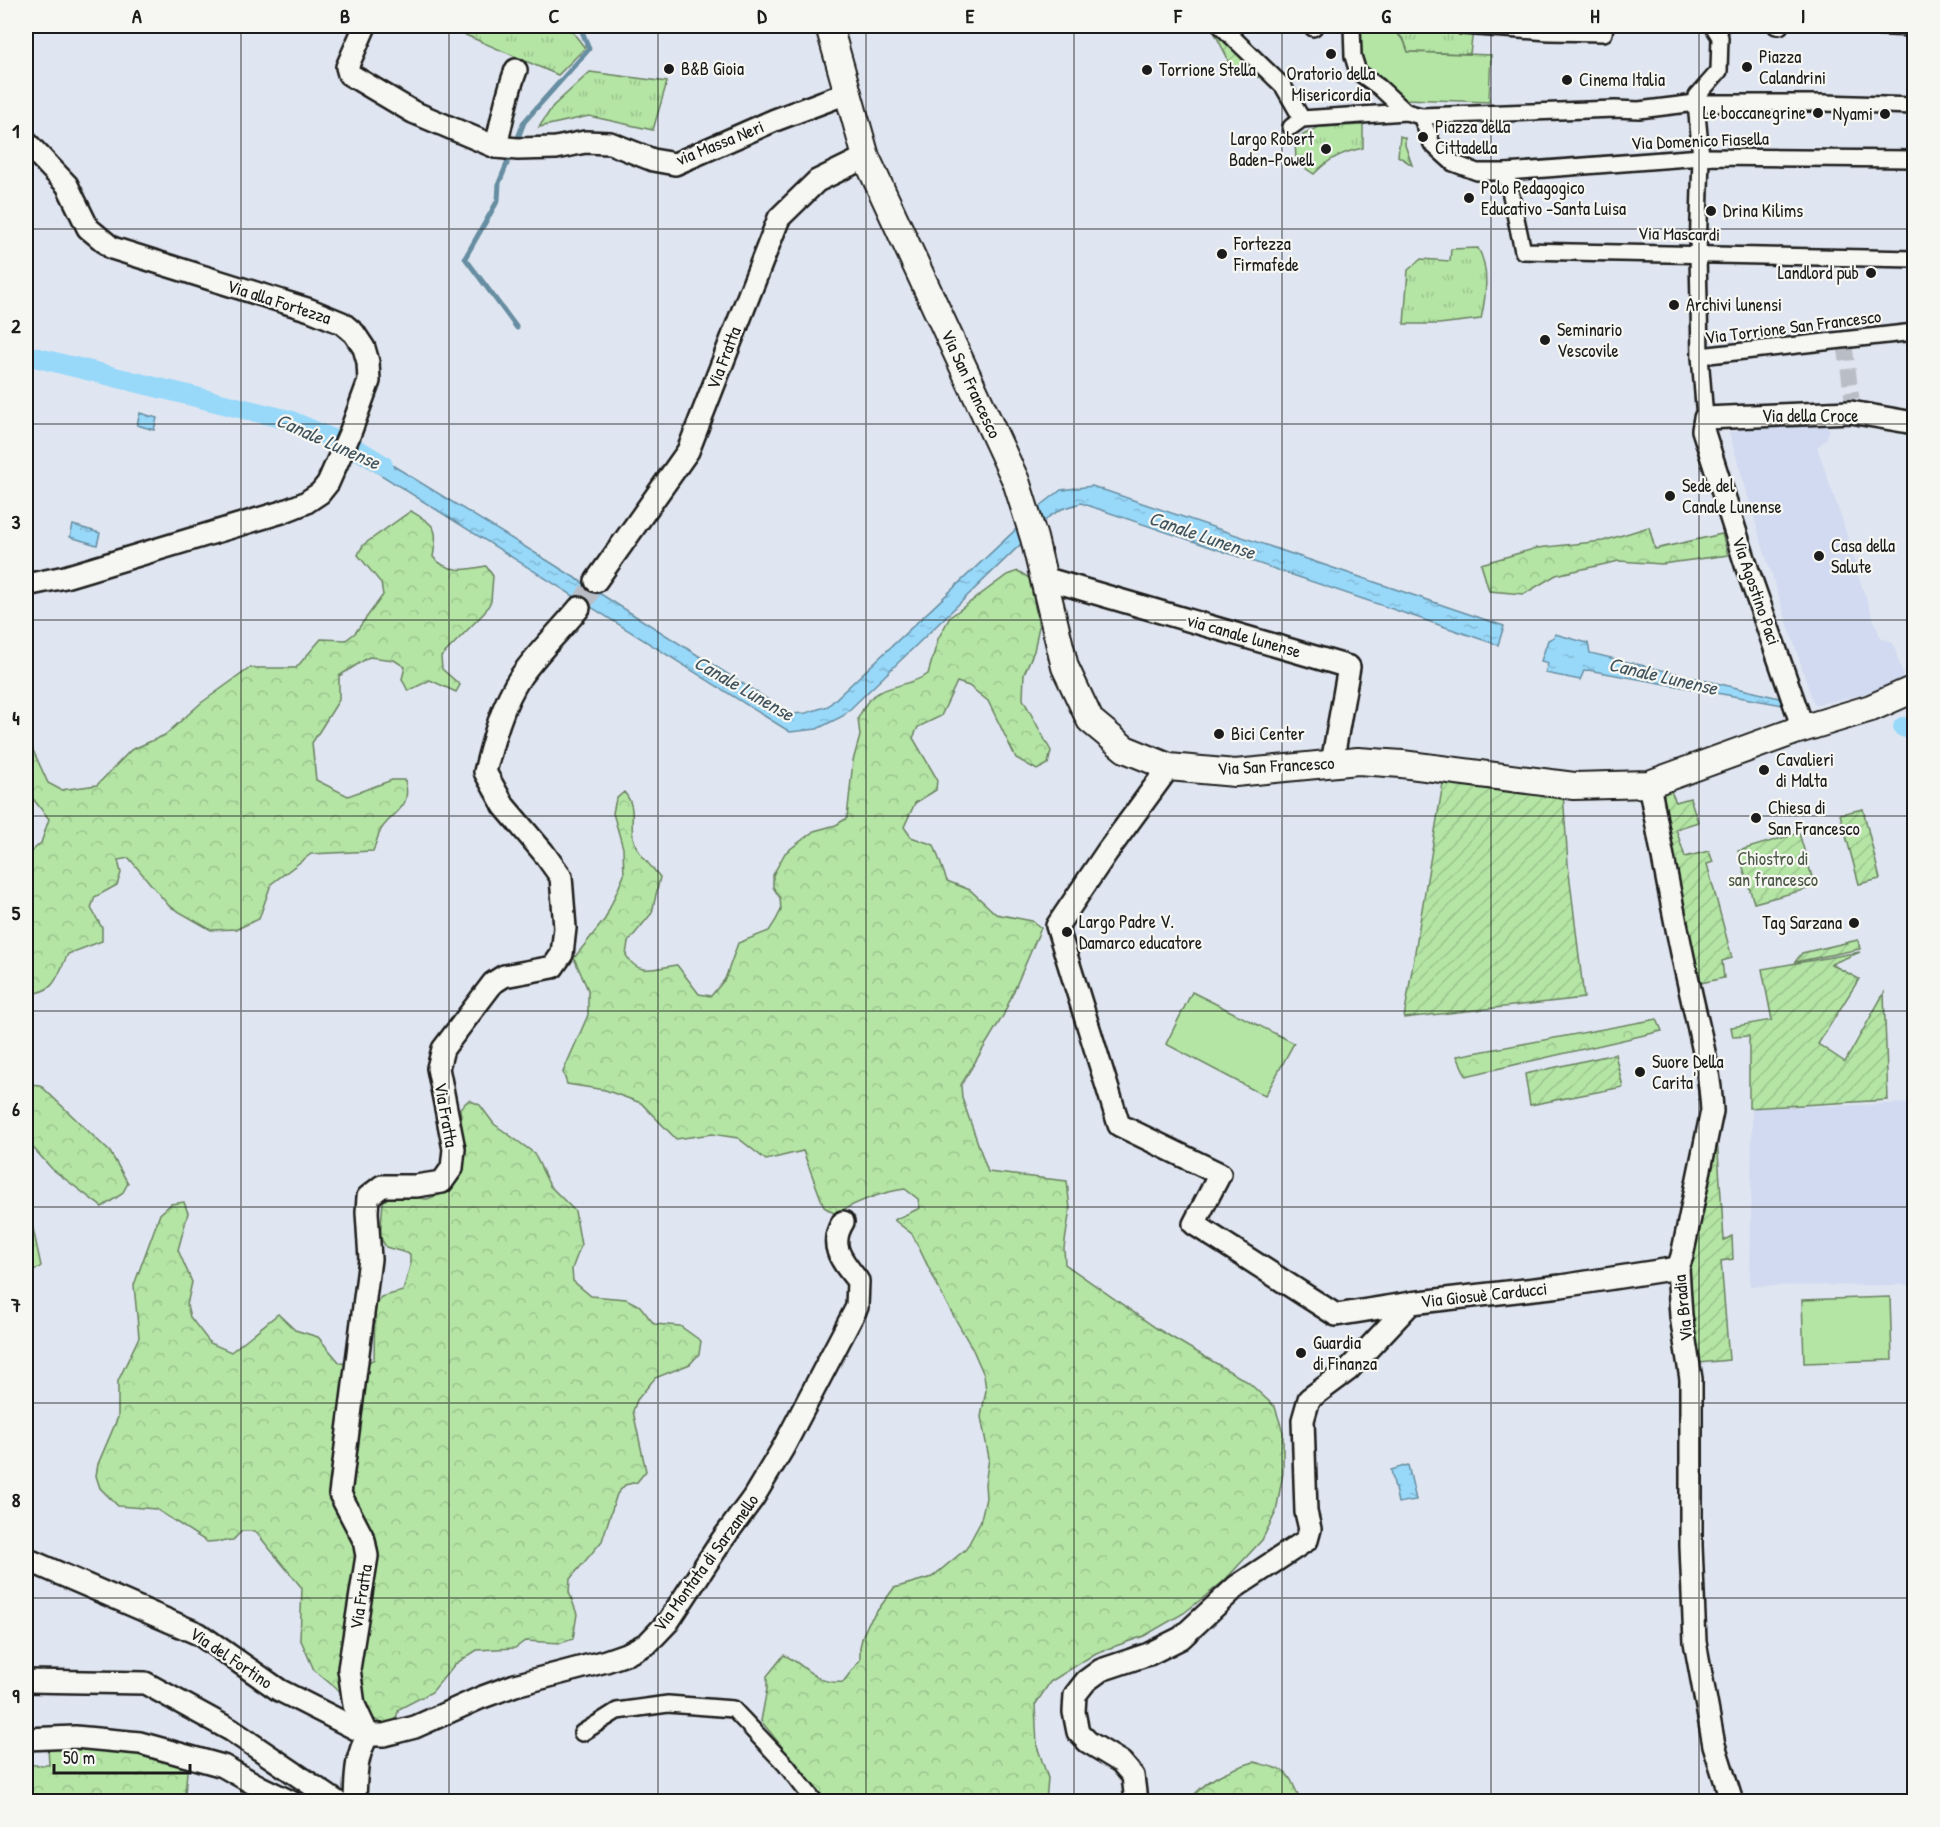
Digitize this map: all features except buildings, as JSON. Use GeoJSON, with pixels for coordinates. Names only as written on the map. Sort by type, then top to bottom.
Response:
{"type":"FeatureCollection","features":[{"type":"Feature","properties":{"kind":"street","name":"via Massa Neri"},"geometry":{"type":"LineString","coordinates":[[365,26],[347,67],[349,74],[413,112],[507,148],[556,148],[585,142],[610,143],[653,160],[675,164],[775,120],[848,93]]}},
{"type":"Feature","properties":{"kind":"street","name":"Via San Francesco"},"geometry":{"type":"LineString","coordinates":[[829,26],[866,157],[1016,481],[1034,538],[1065,667],[1090,720],[1125,749],[1169,767],[1235,773],[1358,761],[1402,764],[1574,786],[1649,784],[1803,728],[1871,708],[1914,689]]}},
{"type":"Feature","properties":{"kind":"street"},"geometry":{"type":"LineString","coordinates":[[1221,26],[1283,86],[1297,118],[1639,110],[1696,104],[1914,106]]}},
{"type":"Feature","properties":{"kind":"street"},"geometry":{"type":"LineString","coordinates":[[1352,26],[1353,56],[1358,72],[1413,114]]}},
{"type":"Feature","properties":{"kind":"street"},"geometry":{"type":"LineString","coordinates":[[1462,26],[1604,33],[1605,26]]}},
{"type":"Feature","properties":{"kind":"street"},"geometry":{"type":"LineString","coordinates":[[1700,356],[1698,253],[1701,157],[1696,104],[1697,96],[1719,71],[1720,37],[1713,26]]}},
{"type":"Feature","properties":{"kind":"street"},"geometry":{"type":"LineString","coordinates":[[1868,26],[1914,28]]}},
{"type":"Feature","properties":{"kind":"street"},"geometry":{"type":"LineString","coordinates":[[507,148],[506,96],[516,70]]}},
{"type":"Feature","properties":{"kind":"street","name":"Via Domenico Fiasella"},"geometry":{"type":"LineString","coordinates":[[1413,114],[1432,144],[1453,163],[1477,172],[1506,172],[1701,157],[1914,159]]}},
{"type":"Feature","properties":{"kind":"street","name":"Via alla Fortezza"},"geometry":{"type":"LineString","coordinates":[[26,142],[67,184],[88,228],[112,248],[310,310],[342,323],[354,333],[364,348],[368,362],[369,381],[328,483],[313,499],[297,506],[65,577],[26,585]]}},
{"type":"Feature","properties":{"kind":"street","name":"Via Fratta"},"geometry":{"type":"LineString","coordinates":[[596,581],[688,451],[779,218],[817,181],[866,157]]}},
{"type":"Feature","properties":{"kind":"street","name":"Via Mascardi"},"geometry":{"type":"LineString","coordinates":[[1506,172],[1523,251],[1914,259]]}},
{"type":"Feature","properties":{"kind":"street","name":"Via Torrione San Francesco"},"geometry":{"type":"LineString","coordinates":[[1705,418],[1700,356],[1784,345],[1914,333]]}},
{"type":"Feature","properties":{"kind":"street","name":"Via della Croce"},"geometry":{"type":"LineString","coordinates":[[1705,418],[1851,412],[1914,423]]}},
{"type":"Feature","properties":{"kind":"street","name":"Via Agostino Paci"},"geometry":{"type":"LineString","coordinates":[[1705,418],[1703,430],[1748,571],[1803,728]]}},
{"type":"Feature","properties":{"kind":"street","name":"via canale lunense"},"geometry":{"type":"LineString","coordinates":[[1044,578],[1349,667],[1332,763]]}},
{"type":"Feature","properties":{"kind":"street","name":"Via Fratta"},"geometry":{"type":"LineString","coordinates":[[368,1735],[354,1705],[349,1669],[368,1556],[364,1540],[340,1494],[370,1259],[368,1197],[382,1186],[416,1186],[442,1182],[452,1168],[454,1149],[438,1068],[443,1049],[493,983],[504,976],[553,967],[562,954],[565,928],[561,878],[543,852],[504,806],[485,772],[509,696],[522,675],[579,608]]}},
{"type":"Feature","properties":{"kind":"street"},"geometry":{"type":"LineString","coordinates":[[1169,767],[1057,926],[1119,1125],[1220,1174],[1194,1224],[1335,1315],[1411,1303]]}},
{"type":"Feature","properties":{"kind":"street","name":"Via Bradia"},"geometry":{"type":"LineString","coordinates":[[1649,784],[1689,985],[1704,1044],[1711,1097],[1712,1111],[1678,1268],[1681,1316],[1691,1379],[1691,1546],[1695,1642],[1714,1745],[1732,1802]]}},
{"type":"Feature","properties":{"kind":"street","name":"Via Montata di Sarzanello"},"geometry":{"type":"LineString","coordinates":[[368,1735],[384,1735],[416,1728],[480,1698],[515,1685],[629,1653],[648,1642],[668,1622],[722,1540],[753,1498],[797,1423],[857,1307],[858,1281],[845,1265],[835,1244],[836,1233],[843,1222]]}},
{"type":"Feature","properties":{"kind":"street","name":"Via Giosuè Carducci"},"geometry":{"type":"LineString","coordinates":[[1136,1801],[1133,1776],[1122,1762],[1088,1742],[1078,1732],[1074,1712],[1075,1695],[1086,1681],[1101,1670],[1149,1654],[1181,1638],[1237,1586],[1307,1540],[1310,1529],[1306,1512],[1303,1420],[1309,1400],[1348,1370],[1411,1303],[1562,1287],[1678,1268]]}},
{"type":"Feature","properties":{"kind":"street","name":"Via del Fortino"},"geometry":{"type":"LineString","coordinates":[[26,1559],[199,1634],[279,1690],[368,1735]]}},
{"type":"Feature","properties":{"kind":"street"},"geometry":{"type":"LineString","coordinates":[[26,1681],[145,1683],[231,1730],[338,1802]]}},
{"type":"Feature","properties":{"kind":"street"},"geometry":{"type":"LineString","coordinates":[[582,1733],[617,1711],[668,1704],[733,1709],[786,1765],[815,1802]]}},
{"type":"Feature","properties":{"kind":"street"},"geometry":{"type":"LineString","coordinates":[[356,1802],[356,1765],[361,1747],[368,1735]]}},
{"type":"Feature","properties":{"kind":"street"},"geometry":{"type":"LineString","coordinates":[[26,1739],[75,1737],[140,1743],[223,1766],[291,1802]]}},
{"type":"Feature","properties":{"kind":"shaded area"},"geometry":{"type":"Polygon","coordinates":[[[1818,417],[1830,430],[1826,440],[1817,447],[1844,525],[1858,575],[1881,639],[1893,643],[1903,674],[1902,679],[1879,691],[1814,705],[1763,548],[1729,432],[1818,417]]]}},
{"type":"Feature","properties":{"kind":"shaded area"},"geometry":{"type":"Polygon","coordinates":[[[1914,1103],[1914,1285],[1750,1286],[1752,1108],[1914,1103]]]}},
{"type":"Feature","properties":{"kind":"green space"},"geometry":{"type":"Polygon","coordinates":[[[455,26],[568,26],[585,48],[558,75],[454,30],[455,26]]]}},
{"type":"Feature","properties":{"kind":"green space"},"geometry":{"type":"Polygon","coordinates":[[[1211,26],[1275,82],[1251,75],[1230,73],[1227,57],[1211,26]]]}},
{"type":"Feature","properties":{"kind":"green space"},"geometry":{"type":"Polygon","coordinates":[[[1361,26],[1390,26],[1404,41],[1408,52],[1491,55],[1489,102],[1405,99],[1395,96],[1361,65],[1361,26]]]}},
{"type":"Feature","properties":{"kind":"green space"},"geometry":{"type":"Polygon","coordinates":[[[1390,26],[1473,30],[1470,54],[1408,52],[1404,40],[1390,26]]]}},
{"type":"Feature","properties":{"kind":"green space"},"geometry":{"type":"Polygon","coordinates":[[[590,72],[667,82],[653,130],[589,116],[539,127],[553,106],[590,72]]]}},
{"type":"Feature","properties":{"kind":"green space"},"geometry":{"type":"Polygon","coordinates":[[[1363,125],[1363,148],[1336,157],[1314,174],[1296,162],[1295,139],[1319,127],[1363,125]]]}},
{"type":"Feature","properties":{"kind":"green space"},"geometry":{"type":"Polygon","coordinates":[[[1400,136],[1405,138],[1412,165],[1398,156],[1400,136]]]}},
{"type":"Feature","properties":{"kind":"green space"},"geometry":{"type":"Polygon","coordinates":[[[1478,248],[1486,274],[1481,319],[1439,324],[1404,324],[1408,270],[1421,259],[1450,261],[1451,249],[1478,248]]]}},
{"type":"Feature","properties":{"kind":"green space"},"geometry":{"type":"Polygon","coordinates":[[[411,511],[434,529],[433,557],[439,562],[458,569],[486,566],[493,576],[491,601],[485,612],[441,657],[442,669],[460,685],[456,692],[430,680],[408,691],[402,679],[405,667],[394,660],[369,657],[339,676],[339,700],[312,743],[316,780],[348,796],[392,780],[405,780],[407,789],[404,802],[382,828],[373,851],[311,854],[271,884],[259,919],[237,929],[211,930],[169,906],[129,858],[118,860],[121,873],[117,885],[95,897],[91,908],[102,928],[102,941],[68,954],[54,983],[44,991],[26,995],[26,856],[41,843],[49,819],[26,790],[26,735],[48,783],[61,790],[97,785],[131,750],[165,735],[201,703],[250,668],[296,668],[321,639],[346,640],[355,633],[383,595],[381,583],[358,555],[363,545],[411,511]]]}},
{"type":"Feature","properties":{"kind":"green space"},"geometry":{"type":"Polygon","coordinates":[[[1649,527],[1655,549],[1722,534],[1728,555],[1662,564],[1619,561],[1556,575],[1524,594],[1489,591],[1481,564],[1537,548],[1603,541],[1649,527]]]}},
{"type":"Feature","properties":{"kind":"green space"},"geometry":{"type":"Polygon","coordinates":[[[1018,571],[1029,578],[1039,626],[1034,651],[1024,674],[1023,699],[1051,751],[1048,764],[1037,770],[1016,758],[988,701],[969,686],[957,682],[941,716],[918,727],[913,738],[937,779],[936,790],[915,803],[904,827],[911,837],[934,845],[947,881],[970,890],[996,914],[1032,921],[1041,928],[1003,1016],[961,1085],[962,1098],[988,1172],[1067,1181],[1070,1209],[1064,1248],[1065,1264],[1156,1328],[1248,1382],[1275,1407],[1283,1432],[1283,1473],[1276,1512],[1262,1540],[1224,1581],[1184,1613],[1144,1636],[1096,1653],[1050,1682],[1035,1705],[1037,1746],[1048,1778],[1046,1801],[826,1801],[761,1721],[767,1676],[784,1655],[818,1677],[833,1682],[843,1682],[860,1660],[860,1647],[869,1622],[894,1588],[932,1577],[966,1549],[980,1523],[986,1498],[985,1484],[989,1458],[981,1417],[986,1390],[984,1375],[912,1234],[894,1220],[920,1208],[918,1199],[905,1189],[869,1198],[835,1214],[824,1207],[803,1151],[766,1160],[738,1138],[712,1134],[676,1139],[641,1103],[605,1090],[567,1084],[563,1072],[588,1015],[588,990],[574,958],[605,919],[624,875],[623,848],[613,813],[616,799],[624,792],[632,808],[632,831],[637,848],[660,877],[652,913],[628,942],[626,955],[631,962],[642,969],[677,965],[699,994],[711,996],[725,979],[738,943],[769,931],[776,920],[781,910],[780,898],[773,887],[773,875],[785,853],[814,831],[836,825],[847,818],[853,761],[860,736],[858,718],[867,702],[883,690],[914,681],[928,674],[938,639],[950,617],[1007,575],[1018,571]]]}},
{"type":"Feature","properties":{"kind":"green space"},"geometry":{"type":"Polygon","coordinates":[[[1443,783],[1563,793],[1568,864],[1584,998],[1404,1018],[1443,783]]]}},
{"type":"Feature","properties":{"kind":"green space"},"geometry":{"type":"Polygon","coordinates":[[[1658,785],[1670,789],[1676,802],[1690,798],[1698,822],[1676,829],[1685,857],[1709,851],[1713,862],[1707,864],[1732,958],[1722,961],[1724,978],[1696,984],[1658,785]]]}},
{"type":"Feature","properties":{"kind":"green space"},"geometry":{"type":"Polygon","coordinates":[[[1863,809],[1880,879],[1859,884],[1840,814],[1863,809]]]}},
{"type":"Feature","properties":{"kind":"green space","name":"Chiostro di san francesco"},"geometry":{"type":"Polygon","coordinates":[[[1799,833],[1815,887],[1754,903],[1738,851],[1799,833]]]}},
{"type":"Feature","properties":{"kind":"green space"},"geometry":{"type":"Polygon","coordinates":[[[1858,940],[1860,949],[1795,962],[1802,953],[1858,940]]]}},
{"type":"Feature","properties":{"kind":"green space"},"geometry":{"type":"Polygon","coordinates":[[[1860,952],[1831,964],[1859,979],[1818,1044],[1845,1062],[1884,993],[1888,1100],[1749,1108],[1749,1036],[1733,1037],[1731,1027],[1772,1020],[1762,969],[1860,952]]]}},
{"type":"Feature","properties":{"kind":"green space"},"geometry":{"type":"Polygon","coordinates":[[[1192,992],[1294,1043],[1265,1096],[1166,1044],[1192,992]]]}},
{"type":"Feature","properties":{"kind":"green space"},"geometry":{"type":"Polygon","coordinates":[[[1657,1019],[1662,1031],[1466,1076],[1457,1056],[1657,1019]]]}},
{"type":"Feature","properties":{"kind":"green space"},"geometry":{"type":"Polygon","coordinates":[[[1615,1054],[1623,1087],[1530,1105],[1525,1074],[1615,1054]]]}},
{"type":"Feature","properties":{"kind":"green space"},"geometry":{"type":"Polygon","coordinates":[[[27,1084],[40,1085],[110,1152],[128,1183],[122,1194],[102,1207],[52,1169],[26,1142],[27,1084]]]}},
{"type":"Feature","properties":{"kind":"green space"},"geometry":{"type":"Polygon","coordinates":[[[469,1100],[480,1105],[494,1124],[534,1153],[550,1186],[575,1211],[581,1245],[572,1269],[573,1281],[591,1296],[626,1299],[640,1306],[654,1324],[680,1326],[701,1341],[699,1354],[690,1364],[655,1378],[637,1400],[633,1411],[646,1471],[637,1482],[625,1485],[617,1494],[602,1541],[570,1579],[569,1592],[577,1614],[573,1639],[561,1643],[525,1641],[515,1648],[477,1650],[455,1664],[432,1692],[399,1709],[395,1721],[383,1724],[372,1718],[314,1670],[300,1638],[302,1588],[255,1531],[242,1531],[233,1540],[207,1542],[156,1509],[118,1506],[100,1488],[96,1476],[98,1464],[118,1417],[118,1381],[139,1337],[134,1285],[160,1214],[171,1204],[184,1202],[188,1213],[178,1250],[192,1282],[187,1305],[190,1317],[210,1343],[231,1352],[278,1314],[295,1330],[318,1337],[340,1363],[364,1365],[374,1359],[375,1306],[381,1297],[403,1291],[410,1266],[410,1254],[386,1247],[380,1237],[383,1202],[392,1195],[427,1199],[449,1192],[464,1159],[460,1108],[469,1100]]]}},
{"type":"Feature","properties":{"kind":"green space"},"geometry":{"type":"Polygon","coordinates":[[[1716,1123],[1724,1240],[1732,1236],[1733,1259],[1721,1261],[1729,1360],[1698,1363],[1688,1274],[1716,1123]]]}},
{"type":"Feature","properties":{"kind":"green space"},"geometry":{"type":"Polygon","coordinates":[[[26,1211],[31,1219],[41,1266],[26,1277],[26,1211]]]}},
{"type":"Feature","properties":{"kind":"green space"},"geometry":{"type":"Polygon","coordinates":[[[1890,1297],[1892,1360],[1804,1363],[1802,1300],[1890,1297]]]}},
{"type":"Feature","properties":{"kind":"green space"},"geometry":{"type":"Polygon","coordinates":[[[48,1747],[141,1748],[188,1761],[185,1794],[194,1801],[26,1801],[26,1765],[49,1765],[48,1747]]]}},
{"type":"Feature","properties":{"kind":"green space"},"geometry":{"type":"Polygon","coordinates":[[[1254,1762],[1285,1772],[1300,1801],[1189,1801],[1218,1776],[1254,1762]]]}},
{"type":"Feature","properties":{"kind":"water"},"geometry":{"type":"Polygon","coordinates":[[[140,413],[157,418],[154,430],[137,425],[140,413]]]}},
{"type":"Feature","properties":{"kind":"water"},"geometry":{"type":"Polygon","coordinates":[[[366,449],[791,714],[806,713],[828,706],[1044,503],[1061,490],[1092,486],[1504,626],[1498,645],[1081,503],[1062,509],[1050,516],[843,716],[817,729],[790,732],[359,461],[366,449]]]}},
{"type":"Feature","properties":{"kind":"water"},"geometry":{"type":"Polygon","coordinates":[[[73,525],[100,533],[97,545],[70,537],[73,525]]]}},
{"type":"Feature","properties":{"kind":"water"},"geometry":{"type":"Polygon","coordinates":[[[1555,634],[1588,643],[1590,653],[1779,698],[1783,705],[1588,670],[1584,671],[1580,680],[1545,673],[1548,663],[1541,661],[1548,640],[1555,634]]]}},
{"type":"Feature","properties":{"kind":"water"},"geometry":{"type":"Polygon","coordinates":[[[1408,1465],[1416,1500],[1398,1503],[1391,1470],[1408,1465]]]}},
{"type":"Feature","properties":{"kind":"waterway"},"geometry":{"type":"LineString","coordinates":[[516,143],[524,122],[589,49],[580,26]]}},
{"type":"Feature","properties":{"kind":"waterway"},"geometry":{"type":"LineString","coordinates":[[511,154],[499,183],[498,200],[465,258],[517,328]]}},
{"type":"Feature","properties":{"kind":"waterway","name":"Canale Lunense"},"geometry":{"type":"LineString","coordinates":[[26,355],[289,420],[362,452],[383,465]]}},
{"type":"Feature","properties":{"kind":"waterway"},"geometry":{"type":"LineString","coordinates":[[1903,727],[1914,730]]}},
{"type":"Feature","properties":{"kind":"tunnel"},"geometry":{"type":"LineString","coordinates":[[1845,346],[1852,399]]}},
{"type":"Feature","properties":{"kind":"tunnel"},"geometry":{"type":"LineString","coordinates":[[579,608],[596,581]]}},
{"type":"Feature","properties":{"kind":"place","name":"Oratorio della Misericordia"},"geometry":{"type":"Point","coordinates":[1331,54]}},
{"type":"Feature","properties":{"kind":"place","name":"Piazza Calandrini"},"geometry":{"type":"Point","coordinates":[1747,67]}},
{"type":"Feature","properties":{"kind":"place","name":"B&B Gioia"},"geometry":{"type":"Point","coordinates":[669,69]}},
{"type":"Feature","properties":{"kind":"place","name":"Torrione Stella"},"geometry":{"type":"Point","coordinates":[1147,70]}},
{"type":"Feature","properties":{"kind":"place","name":"Cinema Italia"},"geometry":{"type":"Point","coordinates":[1567,80]}},
{"type":"Feature","properties":{"kind":"place","name":"Le boccanegrine"},"geometry":{"type":"Point","coordinates":[1818,113]}},
{"type":"Feature","properties":{"kind":"place","name":"Nyami"},"geometry":{"type":"Point","coordinates":[1885,114]}},
{"type":"Feature","properties":{"kind":"place","name":"Piazza della Cittadella"},"geometry":{"type":"Point","coordinates":[1423,137]}},
{"type":"Feature","properties":{"kind":"place","name":"Largo Robert Baden-Powell"},"geometry":{"type":"Point","coordinates":[1326,149]}},
{"type":"Feature","properties":{"kind":"place","name":"Polo Pedagogico Educativo -Santa Luisa"},"geometry":{"type":"Point","coordinates":[1469,198]}},
{"type":"Feature","properties":{"kind":"place","name":"Drina Kilims"},"geometry":{"type":"Point","coordinates":[1711,211]}},
{"type":"Feature","properties":{"kind":"place","name":"Fortezza Firmafede"},"geometry":{"type":"Point","coordinates":[1222,254]}},
{"type":"Feature","properties":{"kind":"place","name":"Landlord pub"},"geometry":{"type":"Point","coordinates":[1871,273]}},
{"type":"Feature","properties":{"kind":"place","name":"Archivi lunensi"},"geometry":{"type":"Point","coordinates":[1674,305]}},
{"type":"Feature","properties":{"kind":"place","name":"Seminario Vescovile"},"geometry":{"type":"Point","coordinates":[1545,340]}},
{"type":"Feature","properties":{"kind":"place","name":"Sede del Canale Lunense"},"geometry":{"type":"Point","coordinates":[1670,496]}},
{"type":"Feature","properties":{"kind":"place","name":"Casa della Salute"},"geometry":{"type":"Point","coordinates":[1819,556]}},
{"type":"Feature","properties":{"kind":"place","name":"Bici Center"},"geometry":{"type":"Point","coordinates":[1219,734]}},
{"type":"Feature","properties":{"kind":"place","name":"Cavalieri di Malta"},"geometry":{"type":"Point","coordinates":[1764,770]}},
{"type":"Feature","properties":{"kind":"place","name":"Chiesa di San Francesco"},"geometry":{"type":"Point","coordinates":[1756,818]}},
{"type":"Feature","properties":{"kind":"place","name":"Tag Sarzana"},"geometry":{"type":"Point","coordinates":[1854,923]}},
{"type":"Feature","properties":{"kind":"place","name":"Largo Padre V. Damarco educatore"},"geometry":{"type":"Point","coordinates":[1067,932]}},
{"type":"Feature","properties":{"kind":"place","name":"Suore Della Carita'"},"geometry":{"type":"Point","coordinates":[1640,1072]}},
{"type":"Feature","properties":{"kind":"place","name":"Guardia di Finanza"},"geometry":{"type":"Point","coordinates":[1301,1353]}}]}
